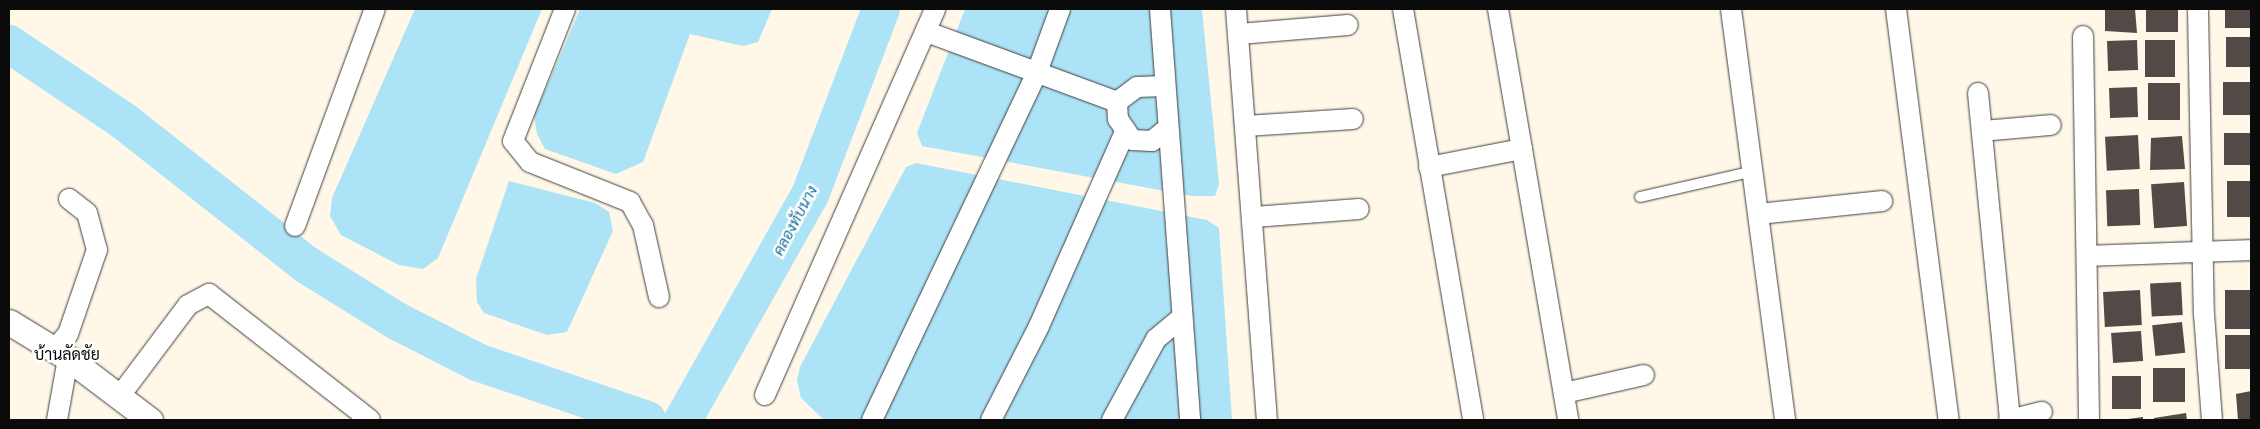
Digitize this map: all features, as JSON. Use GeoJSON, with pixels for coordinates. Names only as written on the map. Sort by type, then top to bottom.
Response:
{"type":"FeatureCollection","features":[{"type":"Feature","properties":{"kind":"street"},"geometry":{"type":"LineString","coordinates":[[294,226],[374,9]]}},
{"type":"Feature","properties":{"kind":"street"},"geometry":{"type":"LineString","coordinates":[[565,9],[514,141],[530,162],[630,202],[643,225],[659,297]]}},
{"type":"Feature","properties":{"kind":"street"},"geometry":{"type":"LineString","coordinates":[[765,395],[927,32],[935,9]]}},
{"type":"Feature","properties":{"kind":"street"},"geometry":{"type":"LineString","coordinates":[[872,420],[1037,72],[1060,9]]}},
{"type":"Feature","properties":{"kind":"street"},"geometry":{"type":"LineString","coordinates":[[1160,9],[1181,318],[1190,420]]}},
{"type":"Feature","properties":{"kind":"street"},"geometry":{"type":"LineString","coordinates":[[1236,9],[1254,217],[1267,420]]}},
{"type":"Feature","properties":{"kind":"street"},"geometry":{"type":"LineString","coordinates":[[1403,9],[1473,420]]}},
{"type":"Feature","properties":{"kind":"street"},"geometry":{"type":"LineString","coordinates":[[1498,9],[1568,420]]}},
{"type":"Feature","properties":{"kind":"street"},"geometry":{"type":"LineString","coordinates":[[1731,9],[1754,171],[1785,420]]}},
{"type":"Feature","properties":{"kind":"street"},"geometry":{"type":"LineString","coordinates":[[1896,9],[1948,420]]}},
{"type":"Feature","properties":{"kind":"street"},"geometry":{"type":"LineString","coordinates":[[2198,11],[2206,383],[2212,420]]}},
{"type":"Feature","properties":{"kind":"street"},"geometry":{"type":"LineString","coordinates":[[1239,34],[1348,25]]}},
{"type":"Feature","properties":{"kind":"street"},"geometry":{"type":"LineString","coordinates":[[927,32],[1117,102]]}},
{"type":"Feature","properties":{"kind":"street"},"geometry":{"type":"LineString","coordinates":[[2083,36],[2088,256],[2089,420]]}},
{"type":"Feature","properties":{"kind":"street"},"geometry":{"type":"LineString","coordinates":[[1117,102],[1137,87],[1165,86]]}},
{"type":"Feature","properties":{"kind":"street"},"geometry":{"type":"LineString","coordinates":[[1978,93],[2009,420],[2042,412]]}},
{"type":"Feature","properties":{"kind":"street"},"geometry":{"type":"LineString","coordinates":[[1117,102],[1118,119],[1132,140],[1152,141],[1168,129]]}},
{"type":"Feature","properties":{"kind":"street"},"geometry":{"type":"LineString","coordinates":[[1246,126],[1353,119]]}},
{"type":"Feature","properties":{"kind":"street"},"geometry":{"type":"LineString","coordinates":[[1982,131],[2051,125]]}},
{"type":"Feature","properties":{"kind":"street"},"geometry":{"type":"LineString","coordinates":[[991,420],[1126,130]]}},
{"type":"Feature","properties":{"kind":"street"},"geometry":{"type":"LineString","coordinates":[[1429,167],[1522,150]]}},
{"type":"Feature","properties":{"kind":"street"},"geometry":{"type":"LineString","coordinates":[[57,420],[61,354],[98,250],[88,213],[69,199]]}},
{"type":"Feature","properties":{"kind":"street"},"geometry":{"type":"LineString","coordinates":[[1759,214],[1882,201]]}},
{"type":"Feature","properties":{"kind":"street"},"geometry":{"type":"LineString","coordinates":[[1254,217],[1359,209]]}},
{"type":"Feature","properties":{"kind":"street"},"geometry":{"type":"LineString","coordinates":[[2088,256],[2251,250]]}},
{"type":"Feature","properties":{"kind":"street"},"geometry":{"type":"LineString","coordinates":[[119,397],[188,305],[209,294],[370,420]]}},
{"type":"Feature","properties":{"kind":"street"},"geometry":{"type":"LineString","coordinates":[[1112,420],[1156,339],[1181,318]]}},
{"type":"Feature","properties":{"kind":"street"},"geometry":{"type":"LineString","coordinates":[[9,322],[61,354],[150,420]]}},
{"type":"Feature","properties":{"kind":"street"},"geometry":{"type":"LineString","coordinates":[[1564,393],[1644,375]]}},
{"type":"Feature","properties":{"kind":"lane"},"geometry":{"type":"LineString","coordinates":[[1640,198],[1754,171]]}},
{"type":"Feature","properties":{"kind":"water"},"geometry":{"type":"Polygon","coordinates":[[[415,9],[542,9],[438,258],[423,269],[399,265],[341,235],[330,216],[332,198],[415,9]]]}},
{"type":"Feature","properties":{"kind":"water"},"geometry":{"type":"Polygon","coordinates":[[[580,9],[772,9],[758,42],[743,46],[690,34],[643,162],[616,174],[545,149],[537,134],[534,116],[580,9]]]}},
{"type":"Feature","properties":{"kind":"water"},"geometry":{"type":"Polygon","coordinates":[[[965,9],[1202,9],[1219,184],[1215,196],[1192,196],[922,146],[917,133],[965,9]]]}},
{"type":"Feature","properties":{"kind":"water"},"geometry":{"type":"Polygon","coordinates":[[[916,163],[1207,220],[1219,228],[1232,420],[823,419],[801,398],[797,381],[800,367],[906,167],[916,163]]]}},
{"type":"Feature","properties":{"kind":"water"},"geometry":{"type":"Polygon","coordinates":[[[509,181],[595,203],[609,212],[613,231],[567,332],[547,335],[484,313],[477,302],[476,279],[509,181]]]}},
{"type":"Feature","properties":{"kind":"building"},"geometry":{"type":"Polygon","coordinates":[[[2105,9],[2135,9],[2137,33],[2105,31],[2105,9]]]}},
{"type":"Feature","properties":{"kind":"building"},"geometry":{"type":"Polygon","coordinates":[[[2146,9],[2178,9],[2178,32],[2146,32],[2146,9]]]}},
{"type":"Feature","properties":{"kind":"building"},"geometry":{"type":"Polygon","coordinates":[[[2225,9],[2251,9],[2251,28],[2225,28],[2225,9]]]}},
{"type":"Feature","properties":{"kind":"building"},"geometry":{"type":"Polygon","coordinates":[[[2226,37],[2251,37],[2251,67],[2226,67],[2226,37]]]}},
{"type":"Feature","properties":{"kind":"building"},"geometry":{"type":"Polygon","coordinates":[[[2137,40],[2138,70],[2108,71],[2107,41],[2137,40]]]}},
{"type":"Feature","properties":{"kind":"building"},"geometry":{"type":"Polygon","coordinates":[[[2145,40],[2175,40],[2175,77],[2145,77],[2145,40]]]}},
{"type":"Feature","properties":{"kind":"building"},"geometry":{"type":"Polygon","coordinates":[[[2223,82],[2251,82],[2251,115],[2223,115],[2223,82]]]}},
{"type":"Feature","properties":{"kind":"building"},"geometry":{"type":"Polygon","coordinates":[[[2148,83],[2180,83],[2180,120],[2148,120],[2148,83]]]}},
{"type":"Feature","properties":{"kind":"building"},"geometry":{"type":"Polygon","coordinates":[[[2137,87],[2138,117],[2110,118],[2109,88],[2137,87]]]}},
{"type":"Feature","properties":{"kind":"building"},"geometry":{"type":"Polygon","coordinates":[[[2224,133],[2251,133],[2251,165],[2224,165],[2224,133]]]}},
{"type":"Feature","properties":{"kind":"building"},"geometry":{"type":"Polygon","coordinates":[[[2138,135],[2140,169],[2107,171],[2105,137],[2138,135]]]}},
{"type":"Feature","properties":{"kind":"building"},"geometry":{"type":"Polygon","coordinates":[[[2182,136],[2185,169],[2150,170],[2151,138],[2182,136]]]}},
{"type":"Feature","properties":{"kind":"building"},"geometry":{"type":"Polygon","coordinates":[[[2227,181],[2251,181],[2251,217],[2227,217],[2227,181]]]}},
{"type":"Feature","properties":{"kind":"building"},"geometry":{"type":"Polygon","coordinates":[[[2184,182],[2187,226],[2154,228],[2151,184],[2184,182]]]}},
{"type":"Feature","properties":{"kind":"building"},"geometry":{"type":"Polygon","coordinates":[[[2139,189],[2140,225],[2107,226],[2106,190],[2139,189]]]}},
{"type":"Feature","properties":{"kind":"building"},"geometry":{"type":"Polygon","coordinates":[[[2181,282],[2183,315],[2152,317],[2150,284],[2181,282]]]}},
{"type":"Feature","properties":{"kind":"building"},"geometry":{"type":"Polygon","coordinates":[[[2140,290],[2142,325],[2105,327],[2103,292],[2140,290]]]}},
{"type":"Feature","properties":{"kind":"building"},"geometry":{"type":"Polygon","coordinates":[[[2225,290],[2251,290],[2251,329],[2225,329],[2225,290]]]}},
{"type":"Feature","properties":{"kind":"building"},"geometry":{"type":"Polygon","coordinates":[[[2182,322],[2185,353],[2155,356],[2152,325],[2182,322]]]}},
{"type":"Feature","properties":{"kind":"building"},"geometry":{"type":"Polygon","coordinates":[[[2141,331],[2143,361],[2113,363],[2111,333],[2141,331]]]}},
{"type":"Feature","properties":{"kind":"building"},"geometry":{"type":"Polygon","coordinates":[[[2225,335],[2251,335],[2251,369],[2225,369],[2225,335]]]}},
{"type":"Feature","properties":{"kind":"building"},"geometry":{"type":"Polygon","coordinates":[[[2153,368],[2185,368],[2185,402],[2153,402],[2153,368]]]}},
{"type":"Feature","properties":{"kind":"building"},"geometry":{"type":"Polygon","coordinates":[[[2112,376],[2141,376],[2141,409],[2112,409],[2112,376]]]}},
{"type":"Feature","properties":{"kind":"building"},"geometry":{"type":"Polygon","coordinates":[[[2251,391],[2251,420],[2238,420],[2236,394],[2251,391]]]}},
{"type":"Feature","properties":{"kind":"building"},"geometry":{"type":"Polygon","coordinates":[[[2186,413],[2187,420],[2154,420],[2154,418],[2186,413]]]}},
{"type":"Feature","properties":{"kind":"building"},"geometry":{"type":"Polygon","coordinates":[[[2143,417],[2143,420],[2128,420],[2128,419],[2143,417]]]}},
{"type":"Feature","properties":{"kind":"waterway","name":"คลองทับนาง"},"geometry":{"type":"LineString","coordinates":[[683,420],[810,195],[881,9]]}},
{"type":"Feature","properties":{"kind":"waterway"},"geometry":{"type":"LineString","coordinates":[[9,44],[125,122],[307,265],[397,321],[477,362],[647,420]]}},
{"type":"Feature","properties":{"kind":"district","name":"บ้านลัดชัย"},"geometry":{"type":"Point","coordinates":[67,354]}}]}
